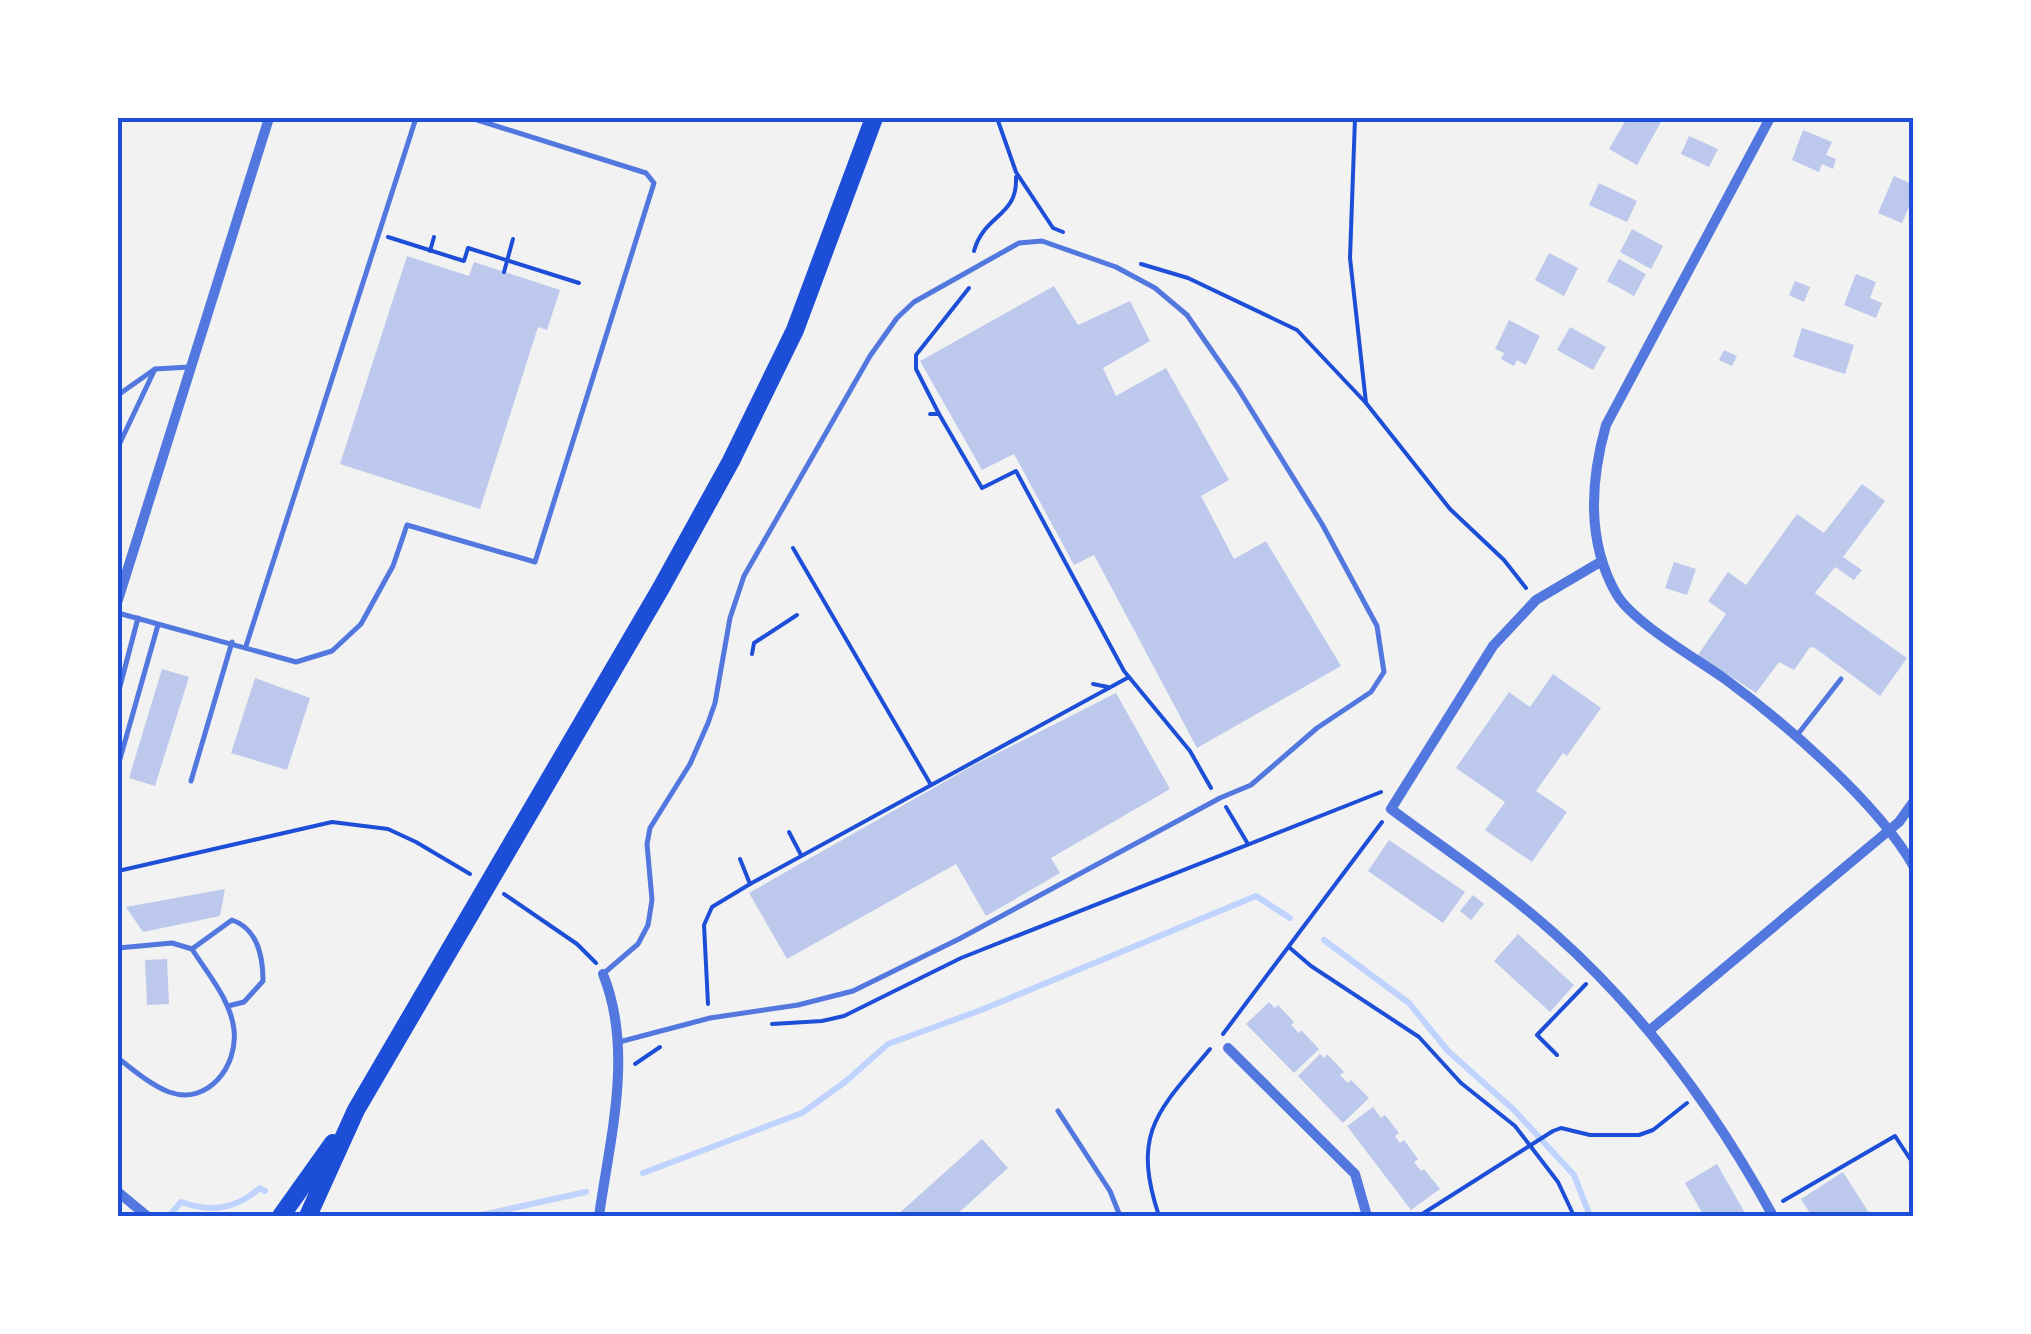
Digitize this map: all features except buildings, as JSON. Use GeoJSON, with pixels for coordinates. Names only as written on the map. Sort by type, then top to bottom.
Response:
{"type":"FeatureCollection","features":[{"type":"Feature","properties":{"kind":"highway"},"geometry":{"type":"LineString","coordinates":[[281,1216],[356,1110],[731,462],[795,330],[874,118]]}},
{"type":"Feature","properties":{"kind":"highway"},"geometry":{"type":"LineString","coordinates":[[308,1216],[356,1110]]}},
{"type":"Feature","properties":{"kind":"street"},"geometry":{"type":"LineString","coordinates":[[118,600],[269,118]]}},
{"type":"Feature","properties":{"kind":"street"},"geometry":{"type":"LineString","coordinates":[[1770,118],[1606,425],[1595,470],[1593,524],[1602,561],[1625,606],[1755,701],[1796,737],[1888,830],[1914,867]]}},
{"type":"Feature","properties":{"kind":"street"},"geometry":{"type":"LineString","coordinates":[[1602,561],[1536,600],[1493,646],[1392,809],[1509,896],[1597,974],[1650,1030],[1725,1132],[1771,1213]]}},
{"type":"Feature","properties":{"kind":"street"},"geometry":{"type":"LineString","coordinates":[[1650,1030],[1888,830],[1914,800]]}},
{"type":"Feature","properties":{"kind":"street"},"geometry":{"type":"LineString","coordinates":[[599,1216],[618,1081],[619,1042],[619,1022],[604,974]]}},
{"type":"Feature","properties":{"kind":"street"},"geometry":{"type":"LineString","coordinates":[[1228,1048],[1356,1174],[1367,1216]]}},
{"type":"Feature","properties":{"kind":"street"},"geometry":{"type":"LineString","coordinates":[[118,1192],[147,1216]]}},
{"type":"Feature","properties":{"kind":"lane"},"geometry":{"type":"LineString","coordinates":[[246,646],[416,118]]}},
{"type":"Feature","properties":{"kind":"lane"},"geometry":{"type":"LineString","coordinates":[[118,613],[296,662],[332,652],[361,624],[393,566],[406,524],[535,562],[654,182],[646,174],[471,118]]}},
{"type":"Feature","properties":{"kind":"lane"},"geometry":{"type":"LineString","coordinates":[[604,974],[638,944],[648,926],[652,900],[647,844],[650,828],[690,764],[715,703],[730,618],[744,576],[870,356],[897,318],[914,302],[1019,243],[1042,241],[1116,267],[1155,288],[1187,315],[1282,457],[1378,626],[1384,672],[1371,692],[1317,728],[1251,785],[853,991],[798,1005],[710,1018],[619,1042]]}},
{"type":"Feature","properties":{"kind":"lane"},"geometry":{"type":"LineString","coordinates":[[118,396],[155,369],[190,367]]}},
{"type":"Feature","properties":{"kind":"lane"},"geometry":{"type":"LineString","coordinates":[[118,447],[155,369]]}},
{"type":"Feature","properties":{"kind":"lane"},"geometry":{"type":"LineString","coordinates":[[118,694],[138,618]]}},
{"type":"Feature","properties":{"kind":"lane"},"geometry":{"type":"LineString","coordinates":[[118,766],[158,624]]}},
{"type":"Feature","properties":{"kind":"lane"},"geometry":{"type":"LineString","coordinates":[[191,781],[232,642]]}},
{"type":"Feature","properties":{"kind":"lane"},"geometry":{"type":"LineString","coordinates":[[1796,737],[1841,680]]}},
{"type":"Feature","properties":{"kind":"lane"},"geometry":{"type":"LineString","coordinates":[[118,797],[118,808]]}},
{"type":"Feature","properties":{"kind":"lane"},"geometry":{"type":"LineString","coordinates":[[192,948],[232,920],[243,924],[254,937],[263,961],[263,981],[244,1002],[228,1006]]}},
{"type":"Feature","properties":{"kind":"lane"},"geometry":{"type":"LineString","coordinates":[[118,948],[172,943],[192,948],[228,1006],[235,1032],[230,1064],[216,1083],[194,1095],[170,1092],[118,1058]]}},
{"type":"Feature","properties":{"kind":"lane"},"geometry":{"type":"LineString","coordinates":[[1058,1111],[1110,1191],[1120,1216]]}},
{"type":"Feature","properties":{"kind":"path"},"geometry":{"type":"LineString","coordinates":[[997,118],[1016,172],[1053,228],[1071,236]]}},
{"type":"Feature","properties":{"kind":"path"},"geometry":{"type":"LineString","coordinates":[[1355,118],[1350,258],[1366,402]]}},
{"type":"Feature","properties":{"kind":"path"},"geometry":{"type":"LineString","coordinates":[[378,234],[464,262],[468,248],[579,282]]}},
{"type":"Feature","properties":{"kind":"path"},"geometry":{"type":"LineString","coordinates":[[430,251],[434,238]]}},
{"type":"Feature","properties":{"kind":"path"},"geometry":{"type":"LineString","coordinates":[[504,272],[513,239]]}},
{"type":"Feature","properties":{"kind":"path"},"geometry":{"type":"LineString","coordinates":[[1139,263],[1188,278],[1298,330],[1366,402],[1450,509],[1504,560],[1536,600]]}},
{"type":"Feature","properties":{"kind":"path"},"geometry":{"type":"LineString","coordinates":[[930,414],[939,414],[982,488],[1016,471],[1129,676],[1190,751],[1204,780],[1248,844]]}},
{"type":"Feature","properties":{"kind":"path"},"geometry":{"type":"LineString","coordinates":[[793,548],[930,785]]}},
{"type":"Feature","properties":{"kind":"path"},"geometry":{"type":"LineString","coordinates":[[752,654],[754,642],[797,615]]}},
{"type":"Feature","properties":{"kind":"path"},"geometry":{"type":"LineString","coordinates":[[710,1018],[705,990],[704,925],[712,906],[1129,676]]}},
{"type":"Feature","properties":{"kind":"path"},"geometry":{"type":"LineString","coordinates":[[1093,684],[1109,687]]}},
{"type":"Feature","properties":{"kind":"path"},"geometry":{"type":"LineString","coordinates":[[1045,710],[1050,720]]}},
{"type":"Feature","properties":{"kind":"path"},"geometry":{"type":"LineString","coordinates":[[1000,739],[1004,745]]}},
{"type":"Feature","properties":{"kind":"path"},"geometry":{"type":"LineString","coordinates":[[950,764],[952,774]]}},
{"type":"Feature","properties":{"kind":"path"},"geometry":{"type":"LineString","coordinates":[[760,1025],[844,1016],[962,958],[1394,786],[1406,788]]}},
{"type":"Feature","properties":{"kind":"path"},"geometry":{"type":"LineString","coordinates":[[897,792],[906,799]]}},
{"type":"Feature","properties":{"kind":"path"},"geometry":{"type":"LineString","coordinates":[[1159,1216],[1146,1173],[1156,1116],[1290,948],[1392,809]]}},
{"type":"Feature","properties":{"kind":"path"},"geometry":{"type":"LineString","coordinates":[[118,871],[332,822],[388,829],[434,852]]}},
{"type":"Feature","properties":{"kind":"path"},"geometry":{"type":"LineString","coordinates":[[846,822],[847,831]]}},
{"type":"Feature","properties":{"kind":"path"},"geometry":{"type":"LineString","coordinates":[[789,832],[802,856]]}},
{"type":"Feature","properties":{"kind":"path"},"geometry":{"type":"LineString","coordinates":[[740,860],[750,884]]}},
{"type":"Feature","properties":{"kind":"path"},"geometry":{"type":"LineString","coordinates":[[535,913],[576,944],[604,974]]}},
{"type":"Feature","properties":{"kind":"path"},"geometry":{"type":"LineString","coordinates":[[1290,948],[1399,1027],[1419,1037],[1461,1083],[1515,1126],[1558,1182],[1574,1216]]}},
{"type":"Feature","properties":{"kind":"path"},"geometry":{"type":"LineString","coordinates":[[1558,1055],[1538,1035],[1597,974]]}},
{"type":"Feature","properties":{"kind":"path"},"geometry":{"type":"LineString","coordinates":[[633,1065],[664,1045]]}},
{"type":"Feature","properties":{"kind":"path"},"geometry":{"type":"LineString","coordinates":[[1419,1216],[1553,1131],[1561,1128],[1590,1135],[1638,1135],[1653,1130],[1699,1095]]}},
{"type":"Feature","properties":{"kind":"path"},"geometry":{"type":"LineString","coordinates":[[1771,1213],[1895,1136],[1914,1165]]}},
{"type":"Feature","properties":{"kind":"waterway"},"geometry":{"type":"LineString","coordinates":[[643,1173],[802,1113],[888,1044],[981,1010],[1256,896],[1290,918]]}},
{"type":"Feature","properties":{"kind":"waterway"},"geometry":{"type":"LineString","coordinates":[[1324,940],[1409,1003],[1448,1051],[1514,1110],[1574,1175],[1590,1216]]}},
{"type":"Feature","properties":{"kind":"waterway"},"geometry":{"type":"LineString","coordinates":[[170,1215],[181,1202],[223,1207],[260,1188],[265,1191]]}},
{"type":"Feature","properties":{"kind":"waterway"},"geometry":{"type":"LineString","coordinates":[[477,1216],[586,1192]]}}]}
